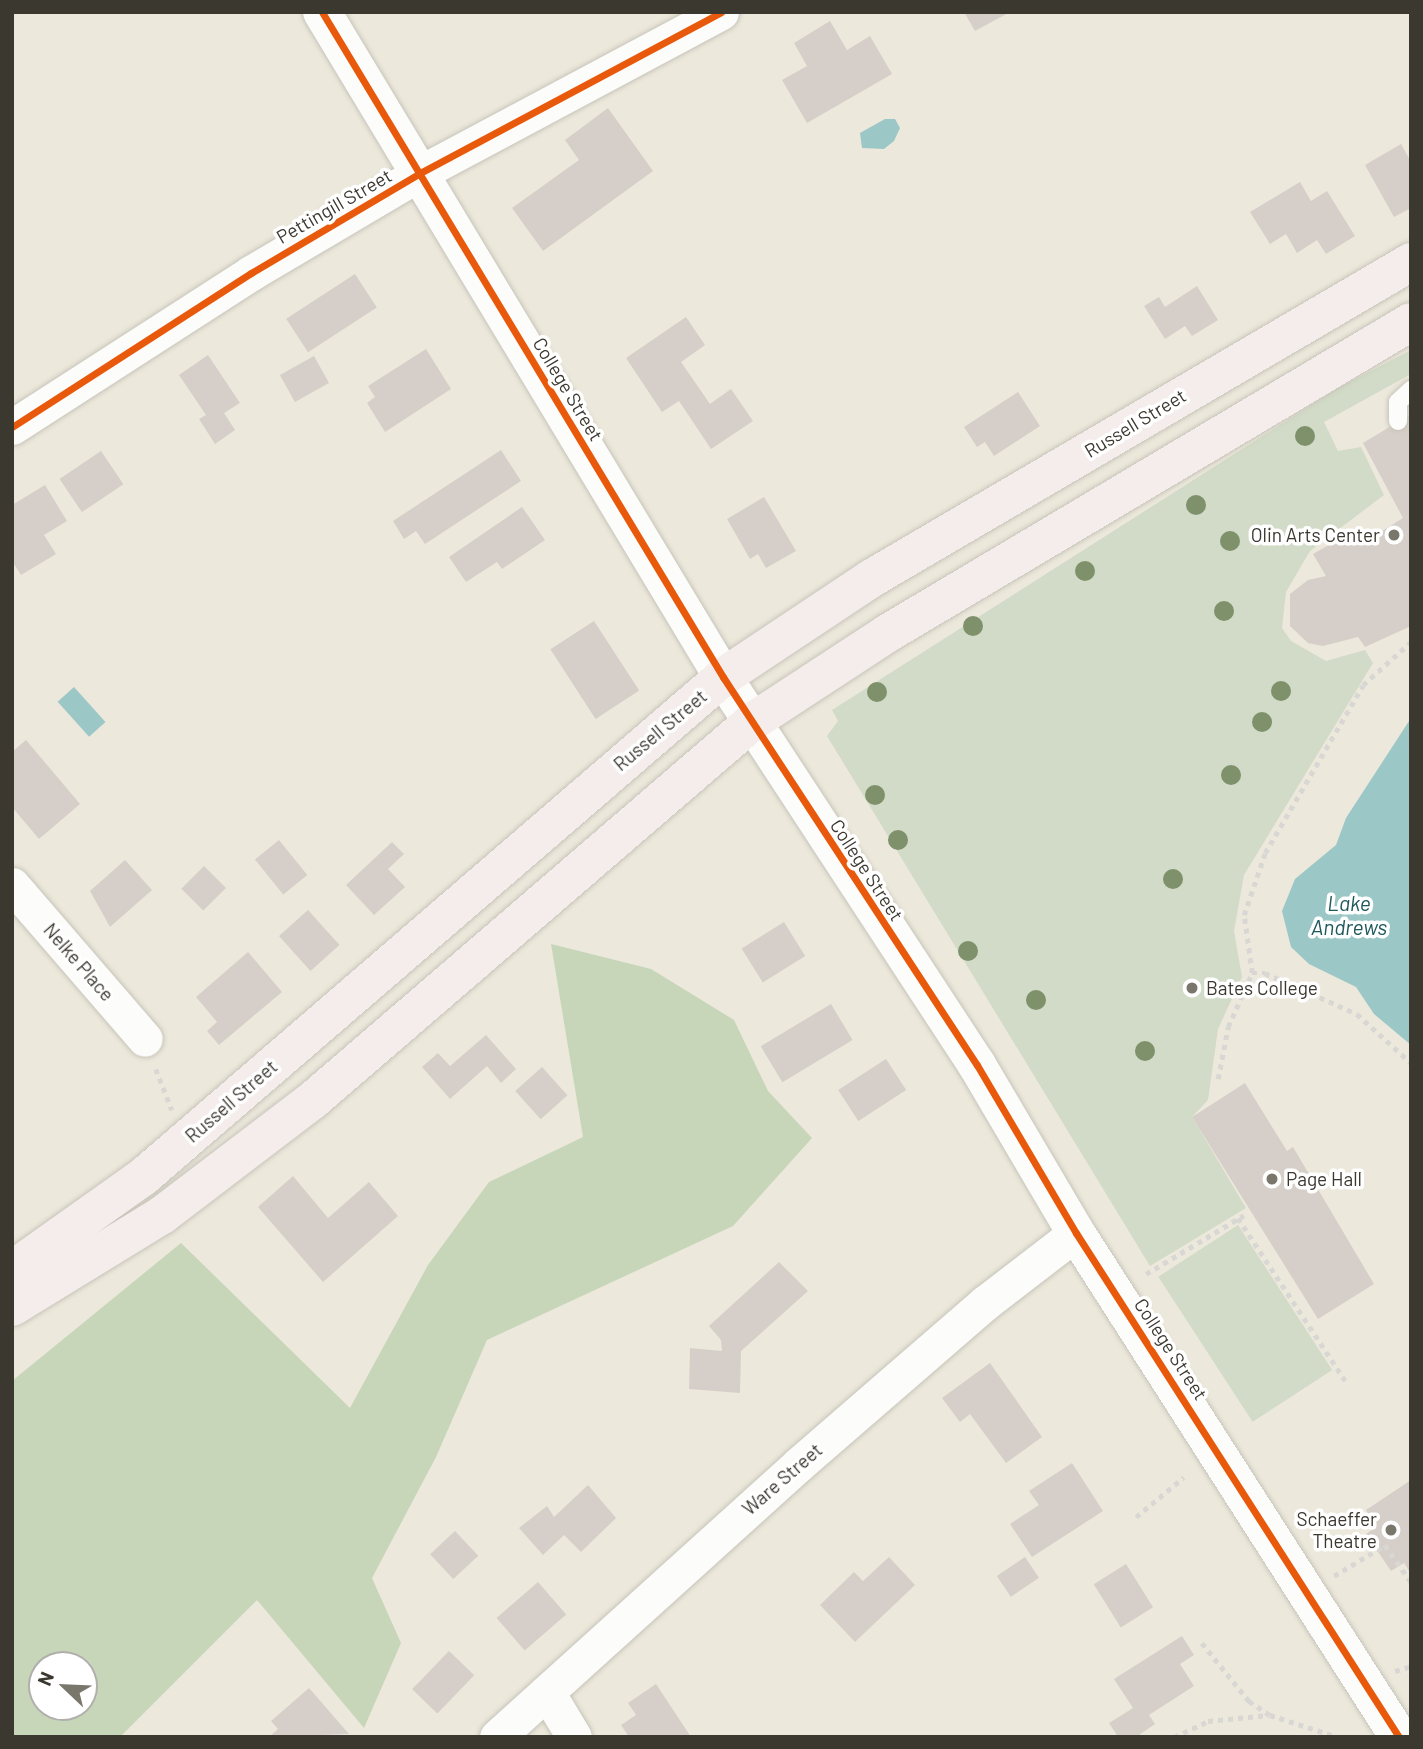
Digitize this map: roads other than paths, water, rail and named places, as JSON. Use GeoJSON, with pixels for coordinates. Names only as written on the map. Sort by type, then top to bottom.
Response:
{"type":"FeatureCollection","features":[{"type":"Feature","properties":{"kind":"main road","name":"College Street"},"geometry":{"type":"LineString","coordinates":[[322,12],[723,677],[977,1065],[1076,1233],[1399,1737]]}},
{"type":"Feature","properties":{"kind":"main road","name":"Russell Street"},"geometry":{"type":"LineString","coordinates":[[12,1270],[143,1177],[723,677],[872,578],[1411,262]]}},
{"type":"Feature","properties":{"kind":"main road"},"geometry":{"type":"LineString","coordinates":[[12,1335],[162,1215],[313,1100],[752,722],[888,633],[1411,322]]}},
{"type":"Feature","properties":{"kind":"main road"},"geometry":{"type":"LineString","coordinates":[[12,1307],[162,1215]]}},
{"type":"Feature","properties":{"kind":"street","name":"Pettingill Street"},"geometry":{"type":"LineString","coordinates":[[12,427],[251,273],[421,173],[721,12]]}},
{"type":"Feature","properties":{"kind":"street","name":"Nelke Place"},"geometry":{"type":"LineString","coordinates":[[12,886],[145,1039]]}},
{"type":"Feature","properties":{"kind":"street","name":"Ware Street"},"geometry":{"type":"LineString","coordinates":[[497,1737],[799,1464],[985,1303],[1076,1233]]}},
{"type":"Feature","properties":{"kind":"street"},"geometry":{"type":"LineString","coordinates":[[547,1692],[574,1737]]}},
{"type":"Feature","properties":{"kind":"lane"},"geometry":{"type":"LineString","coordinates":[[1398,421],[1398,402],[1411,390]]}},
{"type":"Feature","properties":{"kind":"water"},"geometry":{"type":"Polygon","coordinates":[[[885,119],[895,119],[900,128],[894,141],[884,149],[862,148],[860,133],[885,119]]]}},
{"type":"Feature","properties":{"kind":"water"},"geometry":{"type":"Polygon","coordinates":[[[74,687],[105,722],[89,737],[58,702],[74,687]]]}},
{"type":"Feature","properties":{"kind":"water","name":"Lake Andrews"},"geometry":{"type":"Polygon","coordinates":[[[1411,718],[1411,1045],[1374,1014],[1356,987],[1309,964],[1291,947],[1282,911],[1295,879],[1336,845],[1346,818],[1411,718]]]}},
{"type":"Feature","properties":{"kind":"place","name":"Olin Arts Center"},"geometry":{"type":"Point","coordinates":[1394,535]}},
{"type":"Feature","properties":{"kind":"place","name":"Bates College"},"geometry":{"type":"Point","coordinates":[1192,988]}},
{"type":"Feature","properties":{"kind":"place","name":"Page Hall"},"geometry":{"type":"Point","coordinates":[1272,1179]}},
{"type":"Feature","properties":{"kind":"place","name":"Schaeffer Theatre"},"geometry":{"type":"Point","coordinates":[1391,1530]}}]}
